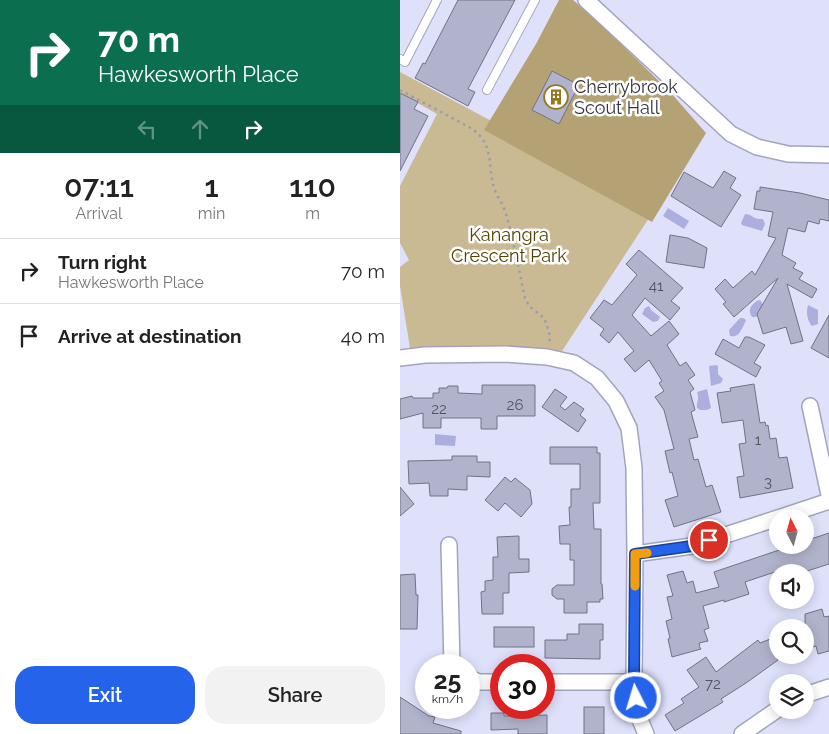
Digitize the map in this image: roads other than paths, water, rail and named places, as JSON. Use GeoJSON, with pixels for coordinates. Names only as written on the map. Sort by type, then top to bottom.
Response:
{"type":"FeatureCollection","features":[{"type":"Feature","properties":{"kind":"street"},"geometry":{"type":"LineString","coordinates":[[586,0],[731,134],[757,147],[788,154],[829,155]]}},
{"type":"Feature","properties":{"kind":"street"},"geometry":{"type":"LineString","coordinates":[[400,358],[434,355],[506,354],[548,357],[574,363],[597,378],[616,401],[629,428],[634,468],[634,682],[638,715],[646,734]]}},
{"type":"Feature","properties":{"kind":"street"},"geometry":{"type":"LineString","coordinates":[[810,406],[829,495]]}},
{"type":"Feature","properties":{"kind":"street"},"geometry":{"type":"LineString","coordinates":[[805,509],[829,501]]}},
{"type":"Feature","properties":{"kind":"street"},"geometry":{"type":"LineString","coordinates":[[635,554],[692,546],[769,521]]}},
{"type":"Feature","properties":{"kind":"street"},"geometry":{"type":"LineString","coordinates":[[449,545],[452,654]]}},
{"type":"Feature","properties":{"kind":"street"},"geometry":{"type":"LineString","coordinates":[[555,682],[634,682]]}},
{"type":"Feature","properties":{"kind":"street"},"geometry":{"type":"LineString","coordinates":[[814,692],[829,687]]}},
{"type":"Feature","properties":{"kind":"street"},"geometry":{"type":"LineString","coordinates":[[742,734],[769,715]]}},
{"type":"Feature","properties":{"kind":"lane"},"geometry":{"type":"LineString","coordinates":[[400,59],[405,62],[437,0]]}},
{"type":"Feature","properties":{"kind":"lane"},"geometry":{"type":"LineString","coordinates":[[488,90],[535,0]]}},
{"type":"Feature","properties":{"kind":"water"},"geometry":{"type":"Polygon","coordinates":[[[668,208],[689,221],[684,229],[663,216],[668,208]]]}},
{"type":"Feature","properties":{"kind":"water"},"geometry":{"type":"Polygon","coordinates":[[[745,214],[757,219],[763,219],[765,224],[762,231],[742,225],[745,214]]]}},
{"type":"Feature","properties":{"kind":"water"},"geometry":{"type":"Polygon","coordinates":[[[759,300],[763,308],[758,311],[759,313],[756,317],[752,317],[751,307],[759,300]]]}},
{"type":"Feature","properties":{"kind":"water"},"geometry":{"type":"Polygon","coordinates":[[[808,305],[818,310],[818,324],[812,326],[809,322],[808,305]]]}},
{"type":"Feature","properties":{"kind":"water"},"geometry":{"type":"Polygon","coordinates":[[[649,306],[660,317],[658,321],[653,322],[642,314],[645,308],[649,306]]]}},
{"type":"Feature","properties":{"kind":"water"},"geometry":{"type":"Polygon","coordinates":[[[740,318],[746,320],[740,333],[730,336],[729,330],[740,318]]]}},
{"type":"Feature","properties":{"kind":"water"},"geometry":{"type":"Polygon","coordinates":[[[717,365],[718,374],[723,379],[721,383],[711,386],[709,366],[717,365]]]}},
{"type":"Feature","properties":{"kind":"water"},"geometry":{"type":"Polygon","coordinates":[[[707,389],[711,408],[700,410],[697,408],[697,392],[707,389]]]}},
{"type":"Feature","properties":{"kind":"water"},"geometry":{"type":"Polygon","coordinates":[[[435,434],[456,436],[455,446],[435,445],[435,434]]]}},
{"type":"Feature","properties":{"kind":"place","name":"Cherrybrook Scout Hall"},"geometry":{"type":"Point","coordinates":[556,97]}},
{"type":"Feature","properties":{"kind":"park label","name":"Kanangra Crescent Park"},"geometry":{"type":"Point","coordinates":[509,245]}}]}
